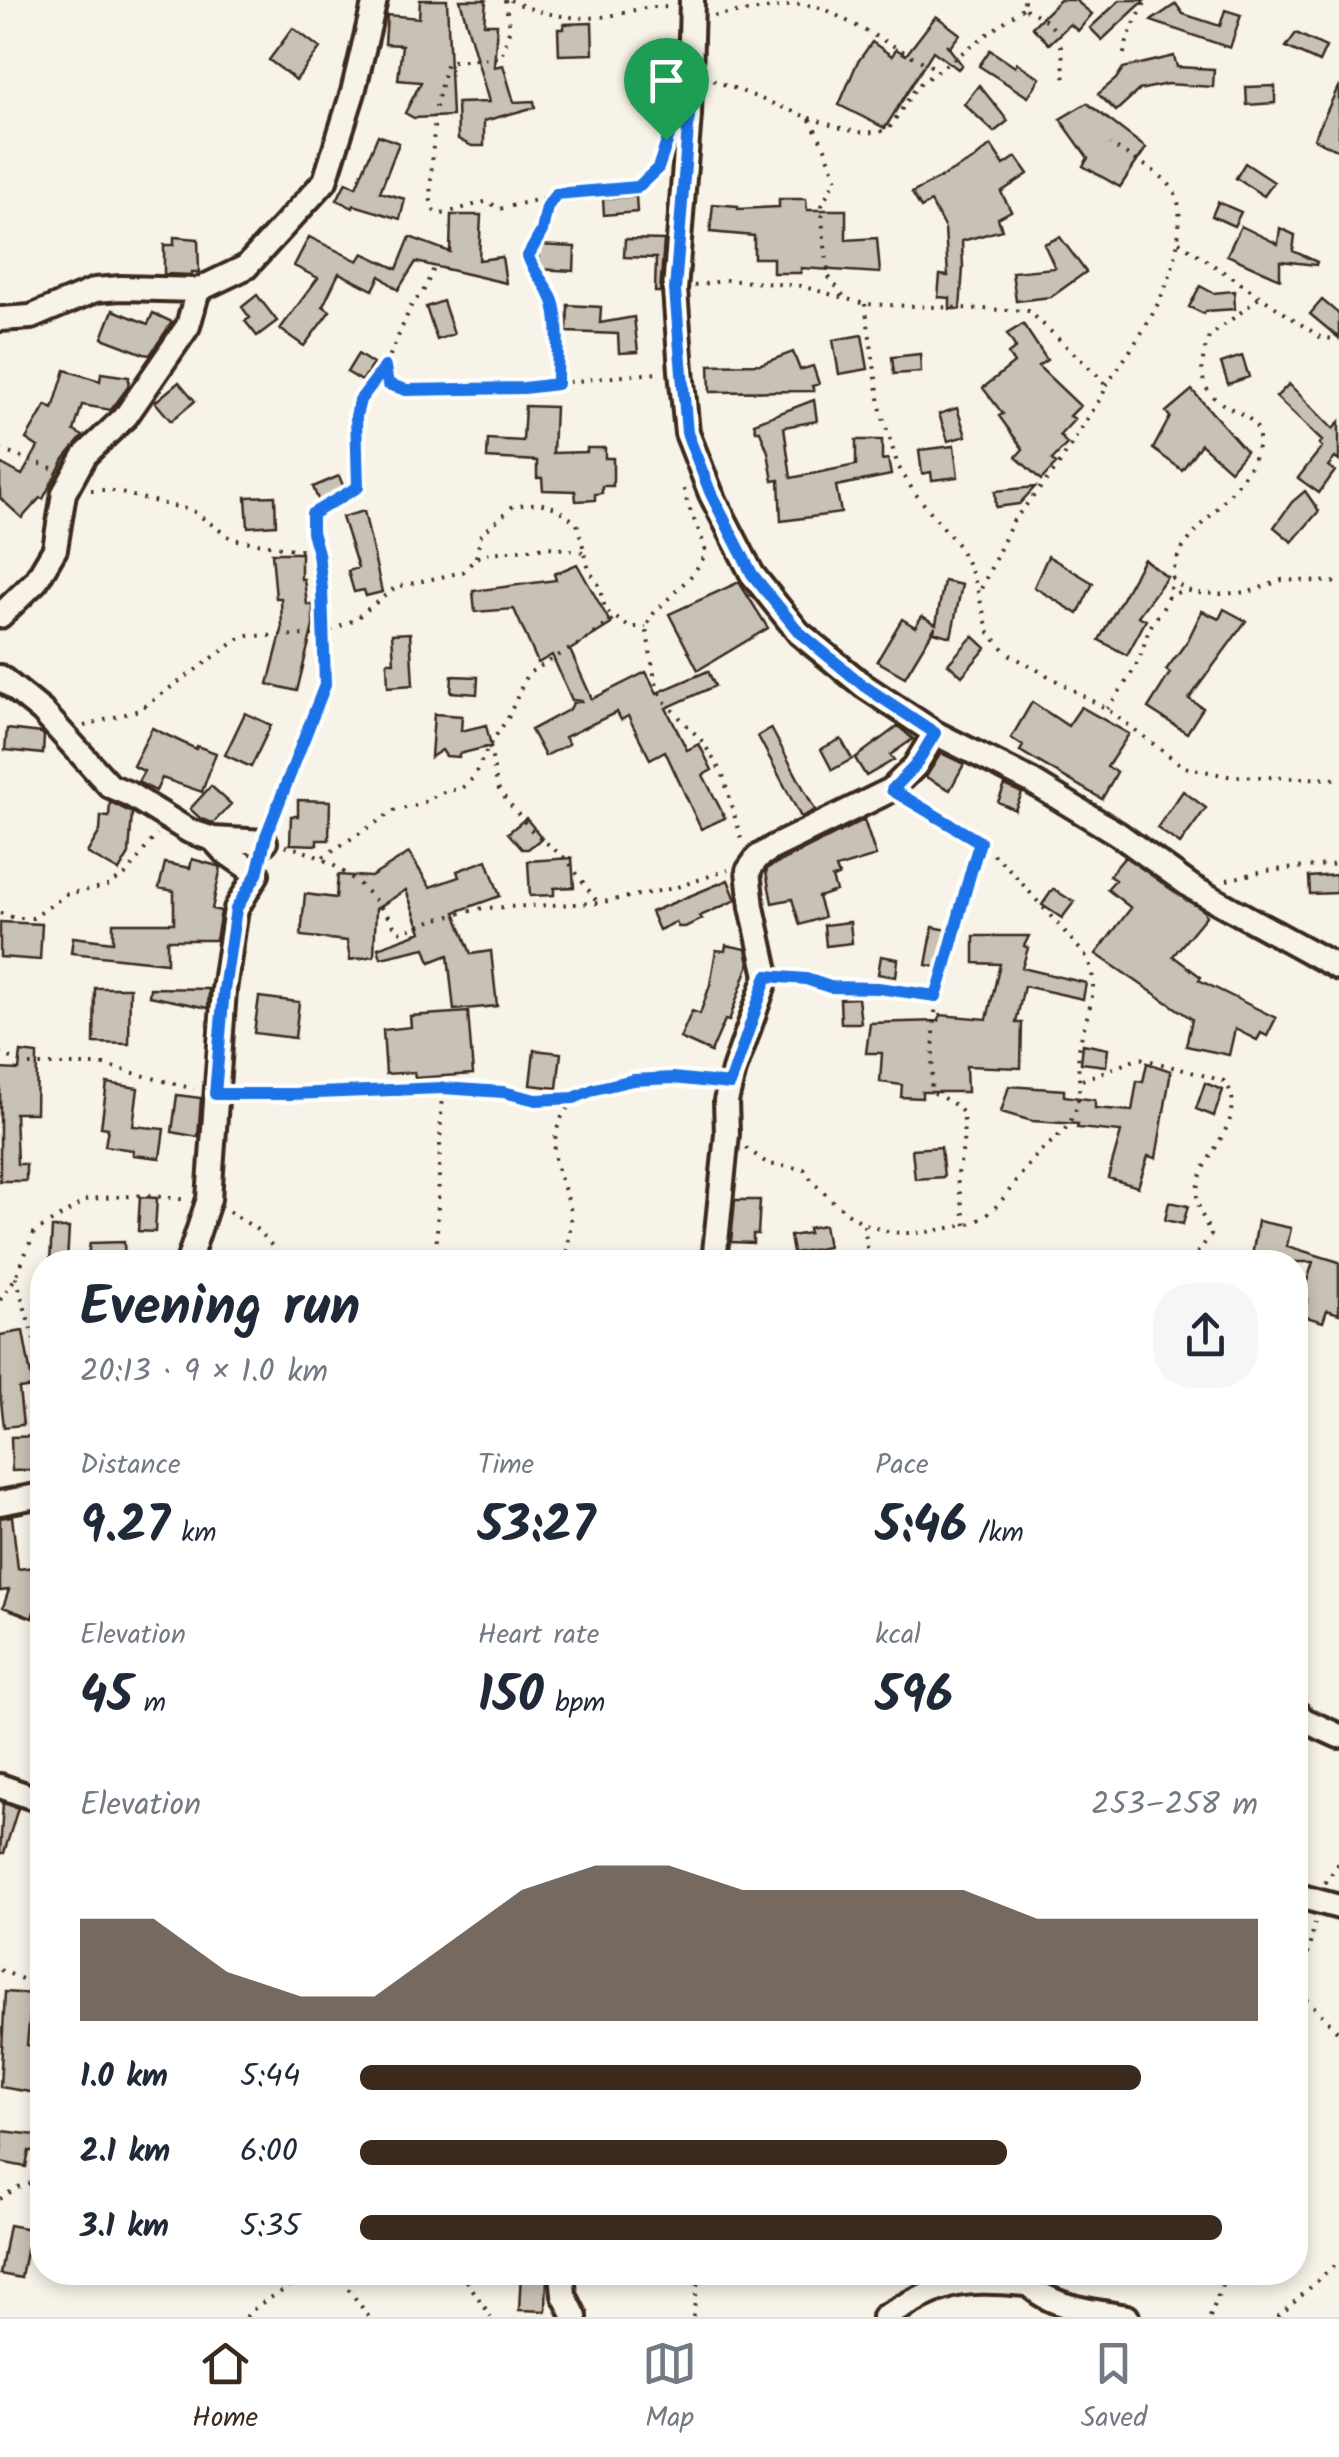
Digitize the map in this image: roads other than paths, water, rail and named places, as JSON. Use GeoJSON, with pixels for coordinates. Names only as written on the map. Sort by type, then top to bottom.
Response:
{"type":"FeatureCollection","features":[{"type":"Feature","properties":{"kind":"street"},"geometry":{"type":"LineString","coordinates":[[0,319],[30,317],[95,290],[198,290],[246,268],[324,181],[353,92],[374,0]]}},
{"type":"Feature","properties":{"kind":"street"},"geometry":{"type":"LineString","coordinates":[[693,6],[675,290],[687,433],[711,494],[752,574],[799,632],[864,686],[935,733],[1031,780],[1118,834],[1194,888],[1339,968]]}},
{"type":"Feature","properties":{"kind":"street"},"geometry":{"type":"LineString","coordinates":[[0,616],[36,582],[55,549],[69,485],[86,454],[126,416],[188,326],[198,290]]}},
{"type":"Feature","properties":{"kind":"street"},"geometry":{"type":"LineString","coordinates":[[0,677],[42,711],[110,786],[189,831],[213,839],[265,839]]}},
{"type":"Feature","properties":{"kind":"street"},"geometry":{"type":"LineString","coordinates":[[715,1250],[727,1134],[726,1101],[767,976],[747,866],[774,846],[892,790],[915,766],[935,733]]}},
{"type":"Feature","properties":{"kind":"street"},"geometry":{"type":"LineString","coordinates":[[192,1250],[209,1198],[224,990],[236,909],[257,874],[224,852],[213,839]]}},
{"type":"Feature","properties":{"kind":"street"},"geometry":{"type":"LineString","coordinates":[[0,1504],[30,1498]]}},
{"type":"Feature","properties":{"kind":"street"},"geometry":{"type":"LineString","coordinates":[[1308,1722],[1339,1736]]}},
{"type":"Feature","properties":{"kind":"street"},"geometry":{"type":"LineString","coordinates":[[0,1786],[30,1797]]}},
{"type":"Feature","properties":{"kind":"street"},"geometry":{"type":"LineString","coordinates":[[563,2285],[574,2317]]}},
{"type":"Feature","properties":{"kind":"street"},"geometry":{"type":"LineString","coordinates":[[884,2317],[946,2285]]}},
{"type":"Feature","properties":{"kind":"street"},"geometry":{"type":"LineString","coordinates":[[1031,2285],[1049,2300],[1127,2317]]}}]}
